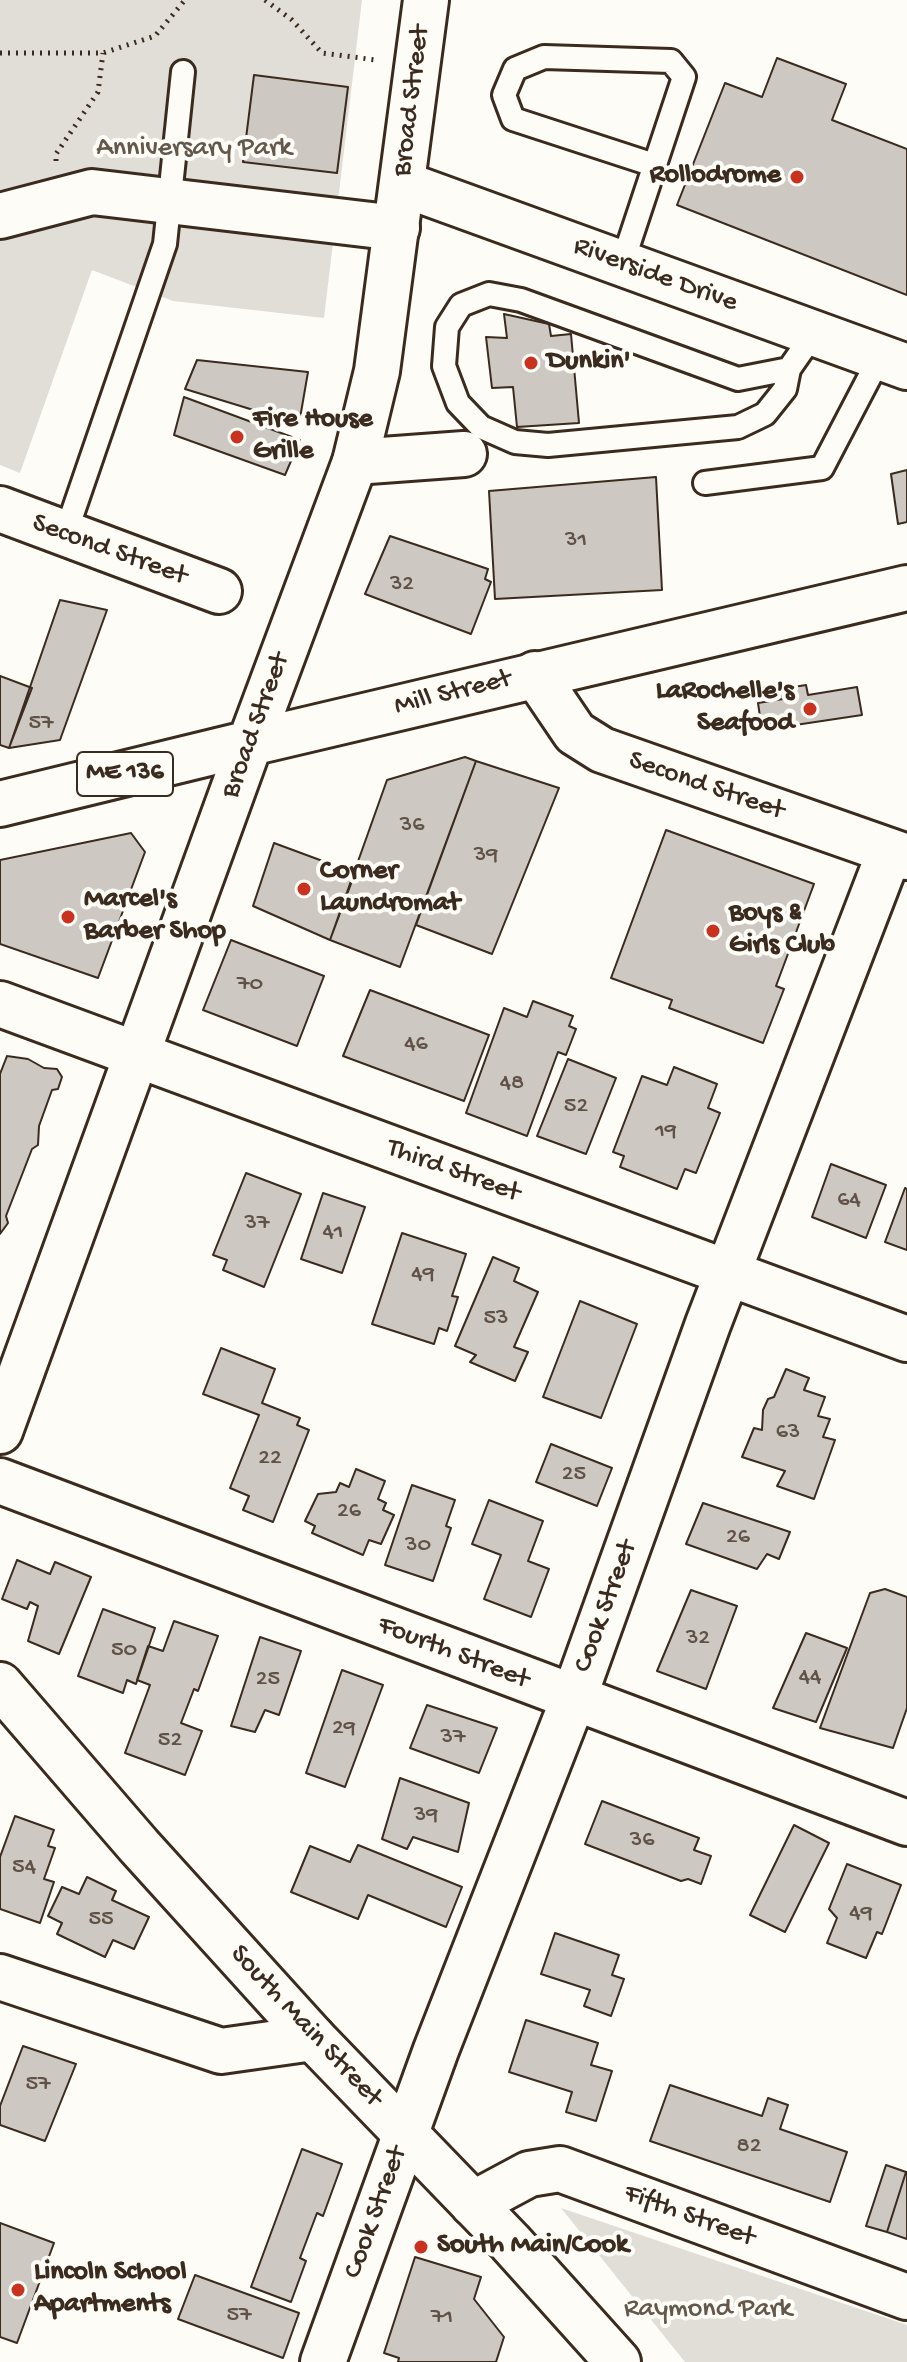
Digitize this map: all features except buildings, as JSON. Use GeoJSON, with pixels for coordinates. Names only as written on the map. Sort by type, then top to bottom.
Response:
{"type":"FeatureCollection","features":[{"type":"Feature","properties":{"kind":"street","name":"Broad Street"},"geometry":{"type":"LineString","coordinates":[[0,1431],[355,462],[377,371],[426,0]]}},
{"type":"Feature","properties":{"kind":"street","name":"Riverside Drive"},"geometry":{"type":"LineString","coordinates":[[403,184],[893,362]]}},
{"type":"Feature","properties":{"kind":"street"},"geometry":{"type":"LineString","coordinates":[[0,216],[92,192],[397,228]]}},
{"type":"Feature","properties":{"kind":"street"},"geometry":{"type":"LineString","coordinates":[[355,462],[464,454]]}},
{"type":"Feature","properties":{"kind":"street","name":"Second Street"},"geometry":{"type":"LineString","coordinates":[[0,509],[219,591]]}},
{"type":"Feature","properties":{"kind":"street","name":"Mill Street"},"geometry":{"type":"LineString","coordinates":[[0,804],[535,674],[907,588]]}},
{"type":"Feature","properties":{"kind":"street","name":"Second Street"},"geometry":{"type":"LineString","coordinates":[[535,674],[575,733],[602,750],[898,854]]}},
{"type":"Feature","properties":{"kind":"street","name":"Cook Street"},"geometry":{"type":"LineString","coordinates":[[323,2362],[406,2134],[573,1700],[729,1274],[898,854]]}},
{"type":"Feature","properties":{"kind":"street","name":"Third Street"},"geometry":{"type":"LineString","coordinates":[[0,1004],[907,1339]]}},
{"type":"Feature","properties":{"kind":"street","name":"Fourth Street"},"geometry":{"type":"LineString","coordinates":[[0,1481],[573,1700],[907,1823]]}},
{"type":"Feature","properties":{"kind":"street","name":"South Main Street"},"geometry":{"type":"LineString","coordinates":[[0,1685],[139,1846],[313,2038],[473,2204],[618,2362]]}},
{"type":"Feature","properties":{"kind":"street"},"geometry":{"type":"LineString","coordinates":[[0,1977],[221,2051],[313,2038]]}},
{"type":"Feature","properties":{"kind":"street","name":"Fifth Street"},"geometry":{"type":"LineString","coordinates":[[473,2204],[529,2174],[560,2169],[907,2297]]}},
{"type":"Feature","properties":{"kind":"lane"},"geometry":{"type":"LineString","coordinates":[[622,264],[684,77],[671,61],[544,57],[515,69],[504,95],[513,119],[654,165]]}},
{"type":"Feature","properties":{"kind":"lane"},"geometry":{"type":"LineString","coordinates":[[65,535],[165,244],[183,72]]}},
{"type":"Feature","properties":{"kind":"lane"},"geometry":{"type":"LineString","coordinates":[[789,369],[738,379],[521,300],[489,294],[461,305],[447,327],[444,366],[458,403],[481,427],[515,442],[548,445],[738,427],[765,414],[785,389],[789,369],[814,333]]}},
{"type":"Feature","properties":{"kind":"lane"},"geometry":{"type":"LineString","coordinates":[[705,483],[822,468],[893,362]]}},
{"type":"Feature","properties":{"kind":"path"},"geometry":{"type":"LineString","coordinates":[[0,53],[103,53],[155,36],[185,0]]}},
{"type":"Feature","properties":{"kind":"path"},"geometry":{"type":"LineString","coordinates":[[265,0],[292,20],[322,53],[376,60]]}},
{"type":"Feature","properties":{"kind":"path"},"geometry":{"type":"LineString","coordinates":[[55,174],[56,154],[98,92],[103,53]]}},
{"type":"Feature","properties":{"kind":"green space","name":"Anniversary Park"},"geometry":{"type":"Polygon","coordinates":[[[0,0],[362,0],[324,318],[173,301],[92,270],[20,473],[0,465],[0,0]]]}},
{"type":"Feature","properties":{"kind":"green space","name":"Raymond Park"},"geometry":{"type":"Polygon","coordinates":[[[561,2208],[907,2325],[907,2362],[685,2362],[561,2208]]]}},
{"type":"Feature","properties":{"kind":"place","name":"Rollodrome"},"geometry":{"type":"Point","coordinates":[797,177]}},
{"type":"Feature","properties":{"kind":"place","name":"Dunkin'"},"geometry":{"type":"Point","coordinates":[531,363]}},
{"type":"Feature","properties":{"kind":"place","name":"Fire House Grille"},"geometry":{"type":"Point","coordinates":[237,437]}},
{"type":"Feature","properties":{"kind":"place","name":"LaRochelle's Seafood"},"geometry":{"type":"Point","coordinates":[810,709]}},
{"type":"Feature","properties":{"kind":"place","name":"Corner Laundromat"},"geometry":{"type":"Point","coordinates":[304,889]}},
{"type":"Feature","properties":{"kind":"place","name":"Marcel's Barber Shop"},"geometry":{"type":"Point","coordinates":[68,917]}},
{"type":"Feature","properties":{"kind":"place","name":"Boys & Girls Club"},"geometry":{"type":"Point","coordinates":[713,931]}},
{"type":"Feature","properties":{"kind":"place","name":"South Main/Cook"},"geometry":{"type":"Point","coordinates":[421,2247]}},
{"type":"Feature","properties":{"kind":"place","name":"Lincoln School Apartments"},"geometry":{"type":"Point","coordinates":[18,2290]}}]}
